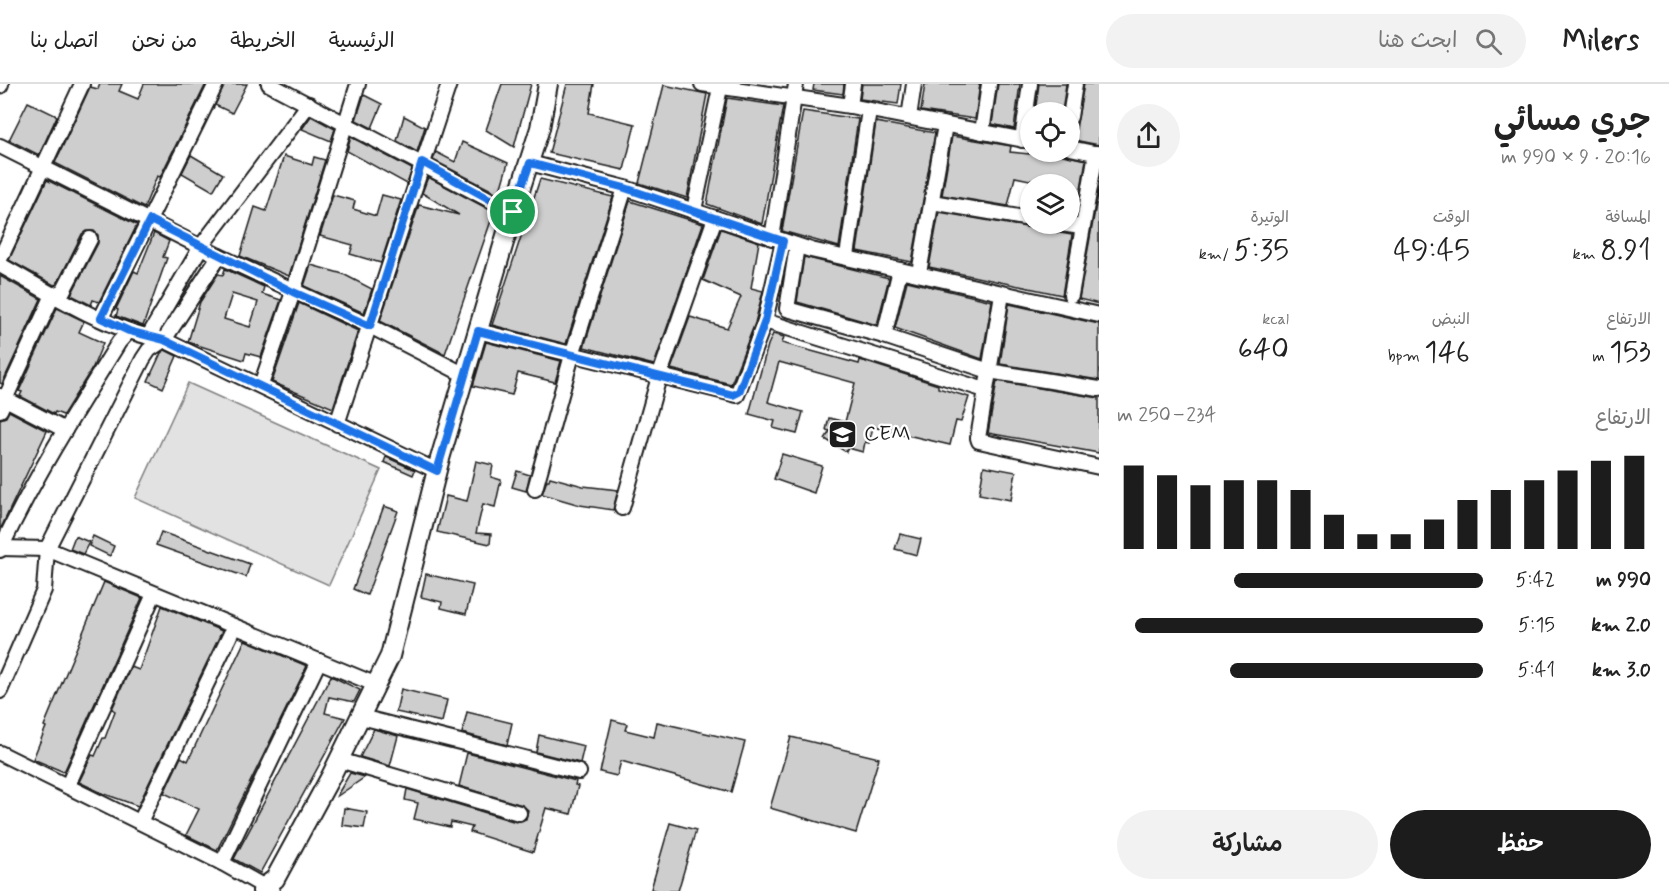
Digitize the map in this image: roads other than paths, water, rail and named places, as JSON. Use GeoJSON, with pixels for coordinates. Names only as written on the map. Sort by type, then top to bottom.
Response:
{"type":"FeatureCollection","features":[{"type":"Feature","properties":{"kind":"main road"},"geometry":{"type":"LineString","coordinates":[[266,890],[275,879],[362,717],[390,656],[437,471],[540,128],[548,84]]}},
{"type":"Feature","properties":{"kind":"main road"},"geometry":{"type":"LineString","coordinates":[[282,891],[292,845]]}},
{"type":"Feature","properties":{"kind":"street"},"geometry":{"type":"LineString","coordinates":[[0,259],[82,84]]}},
{"type":"Feature","properties":{"kind":"street"},"geometry":{"type":"LineString","coordinates":[[101,318],[216,84]]}},
{"type":"Feature","properties":{"kind":"street"},"geometry":{"type":"LineString","coordinates":[[269,84],[422,162],[513,212]]}},
{"type":"Feature","properties":{"kind":"street"},"geometry":{"type":"LineString","coordinates":[[261,385],[293,292],[357,84]]}},
{"type":"Feature","properties":{"kind":"street"},"geometry":{"type":"LineString","coordinates":[[337,424],[449,84]]}},
{"type":"Feature","properties":{"kind":"street"},"geometry":{"type":"LineString","coordinates":[[702,84],[794,100],[850,106],[1020,139]]}},
{"type":"Feature","properties":{"kind":"street"},"geometry":{"type":"LineString","coordinates":[[478,331],[737,395],[765,321],[778,239],[796,84]]}},
{"type":"Feature","properties":{"kind":"street"},"geometry":{"type":"LineString","coordinates":[[850,106],[853,84]]}},
{"type":"Feature","properties":{"kind":"street"},"geometry":{"type":"LineString","coordinates":[[909,117],[914,84]]}},
{"type":"Feature","properties":{"kind":"street"},"geometry":{"type":"LineString","coordinates":[[982,132],[989,84]]}},
{"type":"Feature","properties":{"kind":"street"},"geometry":{"type":"LineString","coordinates":[[1029,102],[1030,84]]}},
{"type":"Feature","properties":{"kind":"street"},"geometry":{"type":"LineString","coordinates":[[1072,102],[1075,84]]}},
{"type":"Feature","properties":{"kind":"street"},"geometry":{"type":"LineString","coordinates":[[694,210],[720,87]]}},
{"type":"Feature","properties":{"kind":"street"},"geometry":{"type":"LineString","coordinates":[[148,337],[202,245],[309,104]]}},
{"type":"Feature","properties":{"kind":"street"},"geometry":{"type":"LineString","coordinates":[[847,256],[870,110]]}},
{"type":"Feature","properties":{"kind":"street"},"geometry":{"type":"LineString","coordinates":[[919,273],[945,125]]}},
{"type":"Feature","properties":{"kind":"street"},"geometry":{"type":"LineString","coordinates":[[0,146],[202,245],[219,256],[370,326],[465,375]]}},
{"type":"Feature","properties":{"kind":"street"},"geometry":{"type":"LineString","coordinates":[[1071,295],[1082,227],[1098,154],[1080,150]]}},
{"type":"Feature","properties":{"kind":"street"},"geometry":{"type":"LineString","coordinates":[[530,163],[625,188],[797,246],[1099,315]]}},
{"type":"Feature","properties":{"kind":"street"},"geometry":{"type":"LineString","coordinates":[[534,489],[572,355],[625,188]]}},
{"type":"Feature","properties":{"kind":"street"},"geometry":{"type":"LineString","coordinates":[[932,202],[1020,217]]}},
{"type":"Feature","properties":{"kind":"street"},"geometry":{"type":"LineString","coordinates":[[622,508],[659,377],[715,218]]}},
{"type":"Feature","properties":{"kind":"street"},"geometry":{"type":"LineString","coordinates":[[65,430],[2,402],[53,294],[63,291],[90,240]]}},
{"type":"Feature","properties":{"kind":"street"},"geometry":{"type":"LineString","coordinates":[[787,309],[797,246]]}},
{"type":"Feature","properties":{"kind":"street"},"geometry":{"type":"LineString","coordinates":[[0,691],[44,590],[47,549],[143,359],[149,350],[164,340],[219,256]]}},
{"type":"Feature","properties":{"kind":"street"},"geometry":{"type":"LineString","coordinates":[[0,265],[101,318],[129,331],[164,340],[437,471]]}},
{"type":"Feature","properties":{"kind":"street"},"geometry":{"type":"LineString","coordinates":[[884,336],[900,270]]}},
{"type":"Feature","properties":{"kind":"street"},"geometry":{"type":"LineString","coordinates":[[1002,294],[978,438],[980,441],[1099,467]]}},
{"type":"Feature","properties":{"kind":"street"},"geometry":{"type":"LineString","coordinates":[[765,321],[787,309],[884,336],[989,371],[1099,390]]}},
{"type":"Feature","properties":{"kind":"street"},"geometry":{"type":"LineString","coordinates":[[765,321],[986,390]]}},
{"type":"Feature","properties":{"kind":"street"},"geometry":{"type":"LineString","coordinates":[[129,331],[119,342],[28,492],[0,549],[47,549],[377,685]]}},
{"type":"Feature","properties":{"kind":"street"},"geometry":{"type":"LineString","coordinates":[[68,785],[154,594]]}},
{"type":"Feature","properties":{"kind":"street"},"geometry":{"type":"LineString","coordinates":[[140,822],[234,627]]}},
{"type":"Feature","properties":{"kind":"street"},"geometry":{"type":"LineString","coordinates":[[222,863],[319,661]]}},
{"type":"Feature","properties":{"kind":"street"},"geometry":{"type":"LineString","coordinates":[[362,717],[579,772]]}},
{"type":"Feature","properties":{"kind":"street"},"geometry":{"type":"LineString","coordinates":[[0,753],[222,863],[266,890]]}},
{"type":"Feature","properties":{"kind":"street"},"geometry":{"type":"LineString","coordinates":[[339,760],[519,813]]}},
{"type":"Feature","properties":{"kind":"place","name":"CEM"},"geometry":{"type":"Point","coordinates":[843,434]}}]}
